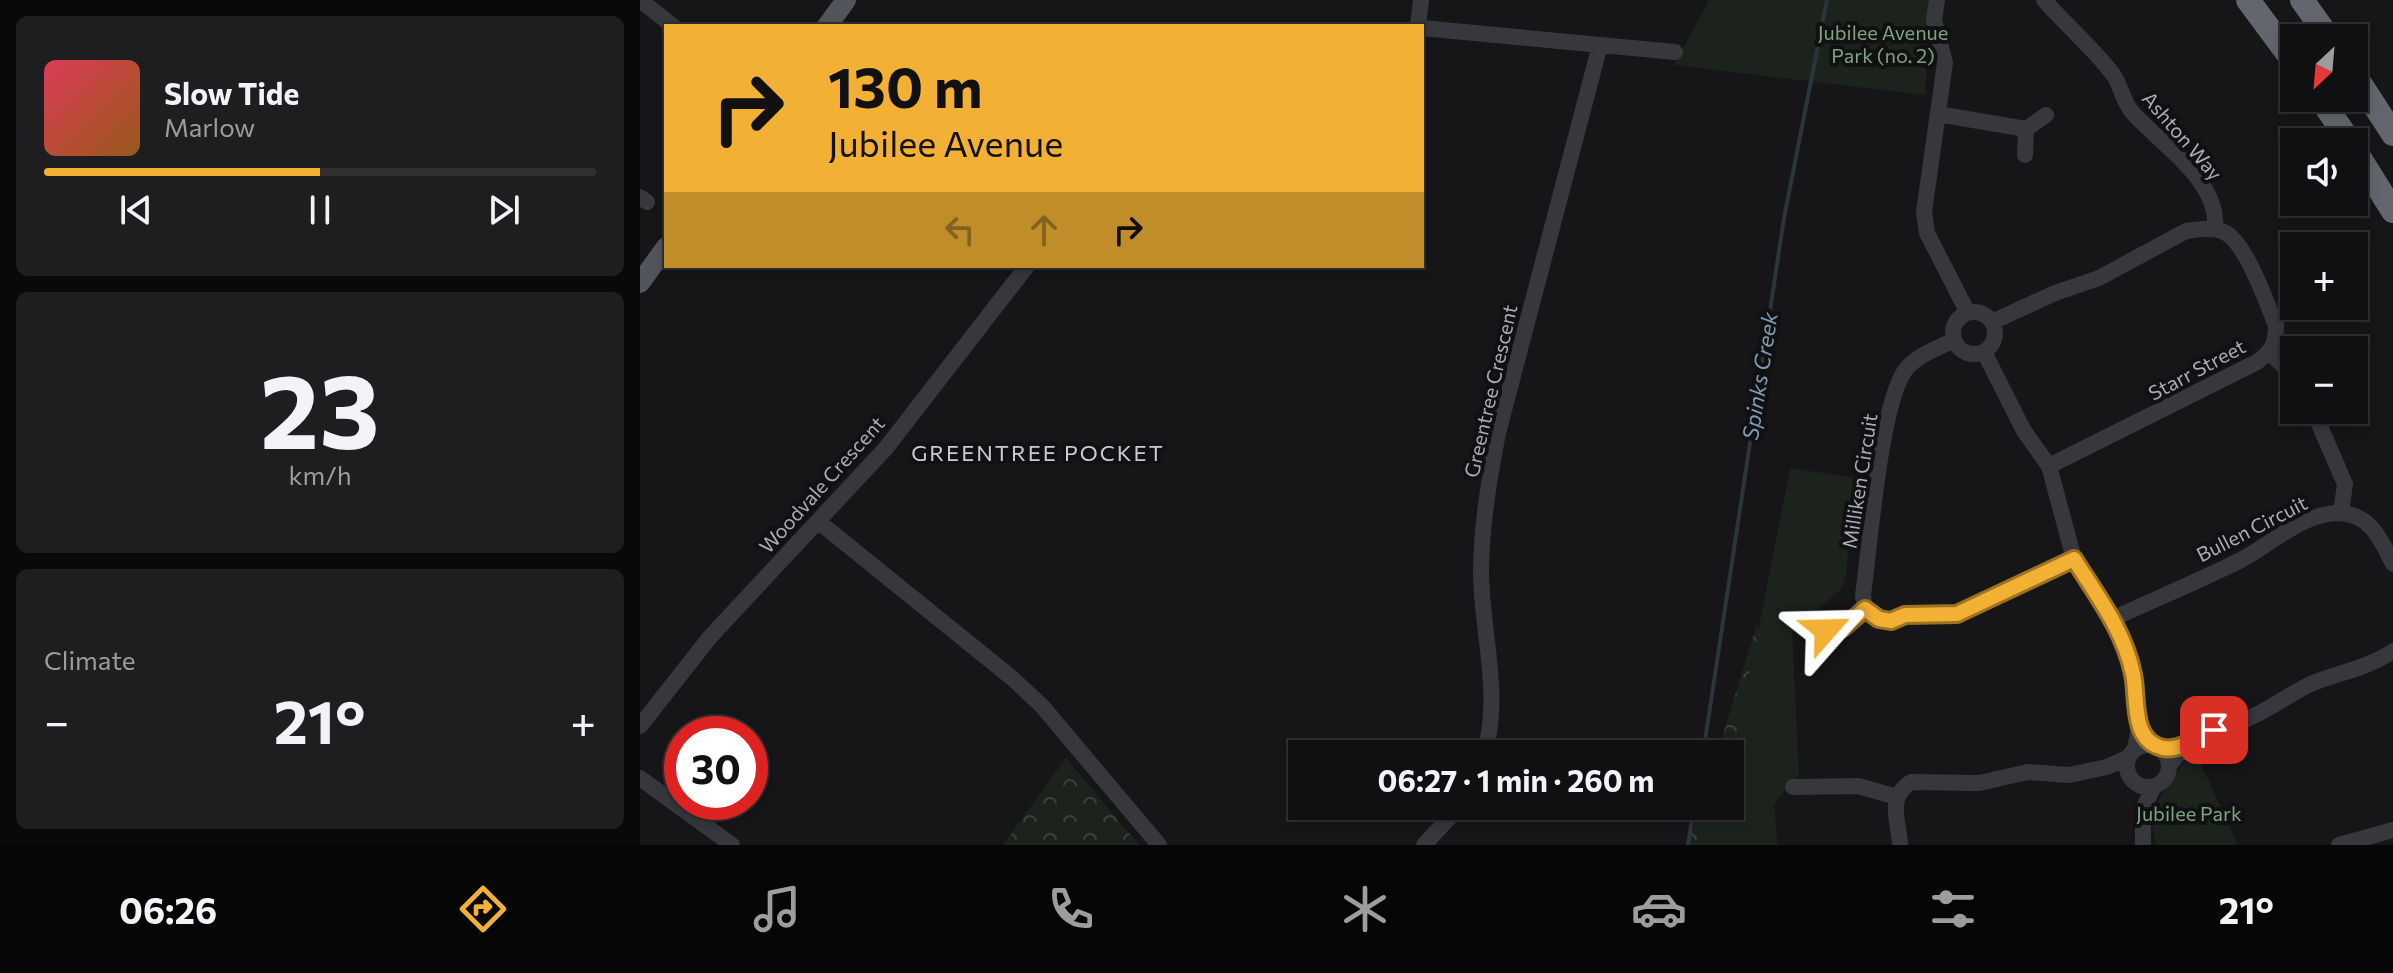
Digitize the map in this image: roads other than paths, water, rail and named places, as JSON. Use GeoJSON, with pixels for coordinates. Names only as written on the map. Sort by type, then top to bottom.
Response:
{"type":"FeatureCollection","features":[{"type":"Feature","properties":{"kind":"highway"},"geometry":{"type":"LineString","coordinates":[[2248,0],[2280,43]]}},
{"type":"Feature","properties":{"kind":"highway"},"geometry":{"type":"LineString","coordinates":[[2302,0],[2319,24]]}},
{"type":"Feature","properties":{"kind":"highway"},"geometry":{"type":"LineString","coordinates":[[2368,96],[2393,134]]}},
{"type":"Feature","properties":{"kind":"highway"},"geometry":{"type":"LineString","coordinates":[[2368,171],[2393,211]]}},
{"type":"Feature","properties":{"kind":"main road"},"geometry":{"type":"LineString","coordinates":[[828,24],[846,0]]}},
{"type":"Feature","properties":{"kind":"main road"},"geometry":{"type":"LineString","coordinates":[[640,283],[664,250]]}},
{"type":"Feature","properties":{"kind":"street"},"geometry":{"type":"LineString","coordinates":[[640,0],[670,24]]}},
{"type":"Feature","properties":{"kind":"street"},"geometry":{"type":"LineString","coordinates":[[1420,24],[1421,0]]}},
{"type":"Feature","properties":{"kind":"street"},"geometry":{"type":"LineString","coordinates":[[1937,0],[1934,20],[1945,63],[1924,212],[1927,233],[1968,313]]}},
{"type":"Feature","properties":{"kind":"street","name":"Ashton Way"},"geometry":{"type":"LineString","coordinates":[[2044,0],[2111,71],[2133,114],[2170,147],[2194,177],[2215,208],[2215,229]]}},
{"type":"Feature","properties":{"kind":"street"},"geometry":{"type":"LineString","coordinates":[[1424,27],[1675,52]]}},
{"type":"Feature","properties":{"kind":"street","name":"Greentree Crescent"},"geometry":{"type":"LineString","coordinates":[[1486,740],[1491,712],[1481,576],[1488,487],[1498,433],[1600,45]]}},
{"type":"Feature","properties":{"kind":"street"},"geometry":{"type":"LineString","coordinates":[[1938,114],[2026,129],[2046,115]]}},
{"type":"Feature","properties":{"kind":"street"},"geometry":{"type":"LineString","coordinates":[[2025,155],[2026,129]]}},
{"type":"Feature","properties":{"kind":"street"},"geometry":{"type":"LineString","coordinates":[[1992,322],[2055,293],[2099,278],[2186,231],[2215,229]]}},
{"type":"Feature","properties":{"kind":"street","name":"Starr Street"},"geometry":{"type":"LineString","coordinates":[[2049,466],[2147,419],[2184,396],[2270,353],[2276,340],[2276,325],[2238,242],[2215,229]]}},
{"type":"Feature","properties":{"kind":"street","name":"Woodvale Crescent"},"geometry":{"type":"LineString","coordinates":[[640,726],[710,637],[886,448],[1025,268]]}},
{"type":"Feature","properties":{"kind":"street"},"geometry":{"type":"LineString","coordinates":[[1968,313],[1982,313],[1992,322],[1993,342],[1984,352],[1963,351],[1954,340],[1954,327],[1968,313]]}},
{"type":"Feature","properties":{"kind":"street","name":"Milliken Circuit"},"geometry":{"type":"LineString","coordinates":[[1865,609],[1863,595],[1874,520],[1875,486],[1894,397],[1907,368],[1954,340]]}},
{"type":"Feature","properties":{"kind":"street"},"geometry":{"type":"LineString","coordinates":[[1984,352],[2024,431],[2049,466],[2074,559],[2125,645],[2133,676],[2139,727],[2132,753],[2141,782],[2143,845]]}},
{"type":"Feature","properties":{"kind":"street"},"geometry":{"type":"LineString","coordinates":[[2270,353],[2280,363]]}},
{"type":"Feature","properties":{"kind":"street"},"geometry":{"type":"LineString","coordinates":[[2319,424],[2345,484],[2341,513]]}},
{"type":"Feature","properties":{"kind":"street","name":"Bullen Circuit"},"geometry":{"type":"LineString","coordinates":[[2112,619],[2238,561],[2298,524],[2321,515],[2341,513],[2373,526],[2393,564]]}},
{"type":"Feature","properties":{"kind":"street"},"geometry":{"type":"LineString","coordinates":[[819,522],[1012,678],[1042,706],[1159,845]]}},
{"type":"Feature","properties":{"kind":"street"},"geometry":{"type":"LineString","coordinates":[[1826,630],[1843,628],[1865,609],[1879,619],[1891,621],[1915,614],[1957,614],[2074,559]]}},
{"type":"Feature","properties":{"kind":"street"},"geometry":{"type":"LineString","coordinates":[[2107,767],[2141,782],[2165,778],[2184,746],[2197,736],[2251,718],[2313,683],[2355,671],[2393,651]]}},
{"type":"Feature","properties":{"kind":"street"},"geometry":{"type":"LineString","coordinates":[[2139,727],[2170,765]]}},
{"type":"Feature","properties":{"kind":"street"},"geometry":{"type":"LineString","coordinates":[[1900,845],[1897,797],[1905,786],[1916,780],[1979,783],[2028,772],[2069,775],[2107,767],[2132,753],[2157,747],[2184,746]]}},
{"type":"Feature","properties":{"kind":"street"},"geometry":{"type":"LineString","coordinates":[[640,778],[732,845]]}},
{"type":"Feature","properties":{"kind":"street"},"geometry":{"type":"LineString","coordinates":[[1793,787],[1858,786],[1897,797]]}},
{"type":"Feature","properties":{"kind":"street"},"geometry":{"type":"LineString","coordinates":[[1424,845],[1447,820]]}},
{"type":"Feature","properties":{"kind":"street"},"geometry":{"type":"LineString","coordinates":[[2339,845],[2393,830]]}},
{"type":"Feature","properties":{"kind":"waterway","name":"Spinks Creek"},"geometry":{"type":"LineString","coordinates":[[1705,740],[1784,218],[1827,0]]}},
{"type":"Feature","properties":{"kind":"waterway","name":"Spinks Creek"},"geometry":{"type":"LineString","coordinates":[[1688,845],[1692,820]]}},
{"type":"Feature","properties":{"kind":"district","name":"GREENTREE POCKET"},"geometry":{"type":"Point","coordinates":[1038,453]}},
{"type":"Feature","properties":{"kind":"park label","name":"Jubilee Avenue Park (no. 2)"},"geometry":{"type":"Point","coordinates":[1883,44]}},
{"type":"Feature","properties":{"kind":"park label","name":"Jubilee Park"},"geometry":{"type":"Point","coordinates":[2189,814]}}]}
